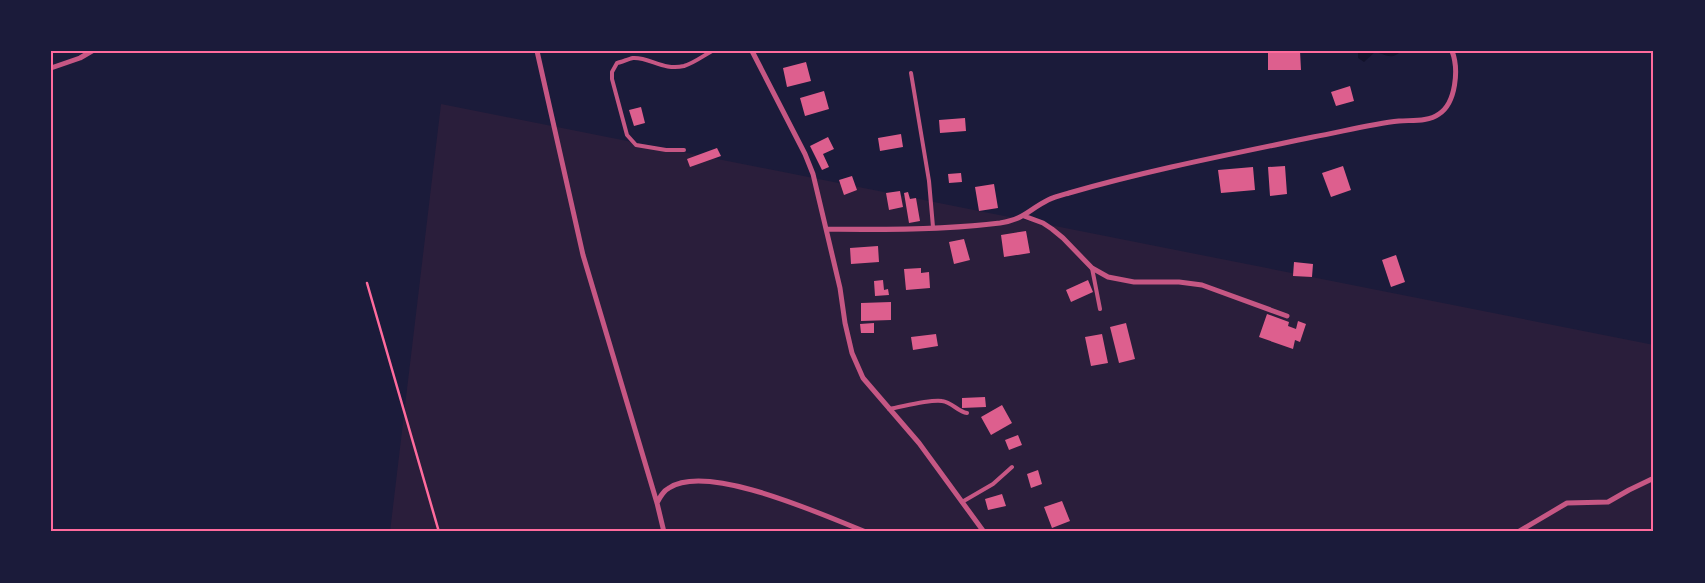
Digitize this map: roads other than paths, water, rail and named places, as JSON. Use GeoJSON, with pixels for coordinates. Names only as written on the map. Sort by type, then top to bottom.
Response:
{"type":"FeatureCollection","features":[{"type":"Feature","properties":{"kind":"street"},"geometry":{"type":"LineString","coordinates":[[51,68],[80,58],[92,51]]}},
{"type":"Feature","properties":{"kind":"street"},"geometry":{"type":"LineString","coordinates":[[537,51],[583,255],[664,532]]}},
{"type":"Feature","properties":{"kind":"street"},"geometry":{"type":"LineString","coordinates":[[752,51],[811,167],[819,193],[840,288],[852,353],[863,378],[919,443],[984,532]]}},
{"type":"Feature","properties":{"kind":"street"},"geometry":{"type":"LineString","coordinates":[[826,229],[886,230],[1000,223],[1024,216],[1048,200],[1152,172],[1350,130],[1416,121],[1438,115],[1446,108],[1452,95],[1455,68],[1455,59],[1452,51]]}},
{"type":"Feature","properties":{"kind":"street"},"geometry":{"type":"LineString","coordinates":[[1024,216],[1043,223],[1058,234],[1092,268],[1108,278],[1202,285],[1286,316]]}},
{"type":"Feature","properties":{"kind":"street"},"geometry":{"type":"LineString","coordinates":[[1518,532],[1567,503],[1608,502],[1654,478]]}},
{"type":"Feature","properties":{"kind":"street"},"geometry":{"type":"LineString","coordinates":[[657,503],[661,495],[668,488],[676,484],[709,482],[742,487],[783,499],[866,532]]}},
{"type":"Feature","properties":{"kind":"lane"},"geometry":{"type":"LineString","coordinates":[[684,150],[649,149],[636,145],[627,135],[613,87],[612,72],[617,63],[632,58],[662,66],[677,67],[692,63],[712,51]]}},
{"type":"Feature","properties":{"kind":"lane"},"geometry":{"type":"LineString","coordinates":[[911,73],[929,181],[934,227]]}},
{"type":"Feature","properties":{"kind":"lane"},"geometry":{"type":"LineString","coordinates":[[1092,268],[1100,309]]}},
{"type":"Feature","properties":{"kind":"lane"},"geometry":{"type":"LineString","coordinates":[[889,409],[942,401],[967,413]]}},
{"type":"Feature","properties":{"kind":"lane"},"geometry":{"type":"LineString","coordinates":[[962,502],[993,484],[1012,467]]}}]}
